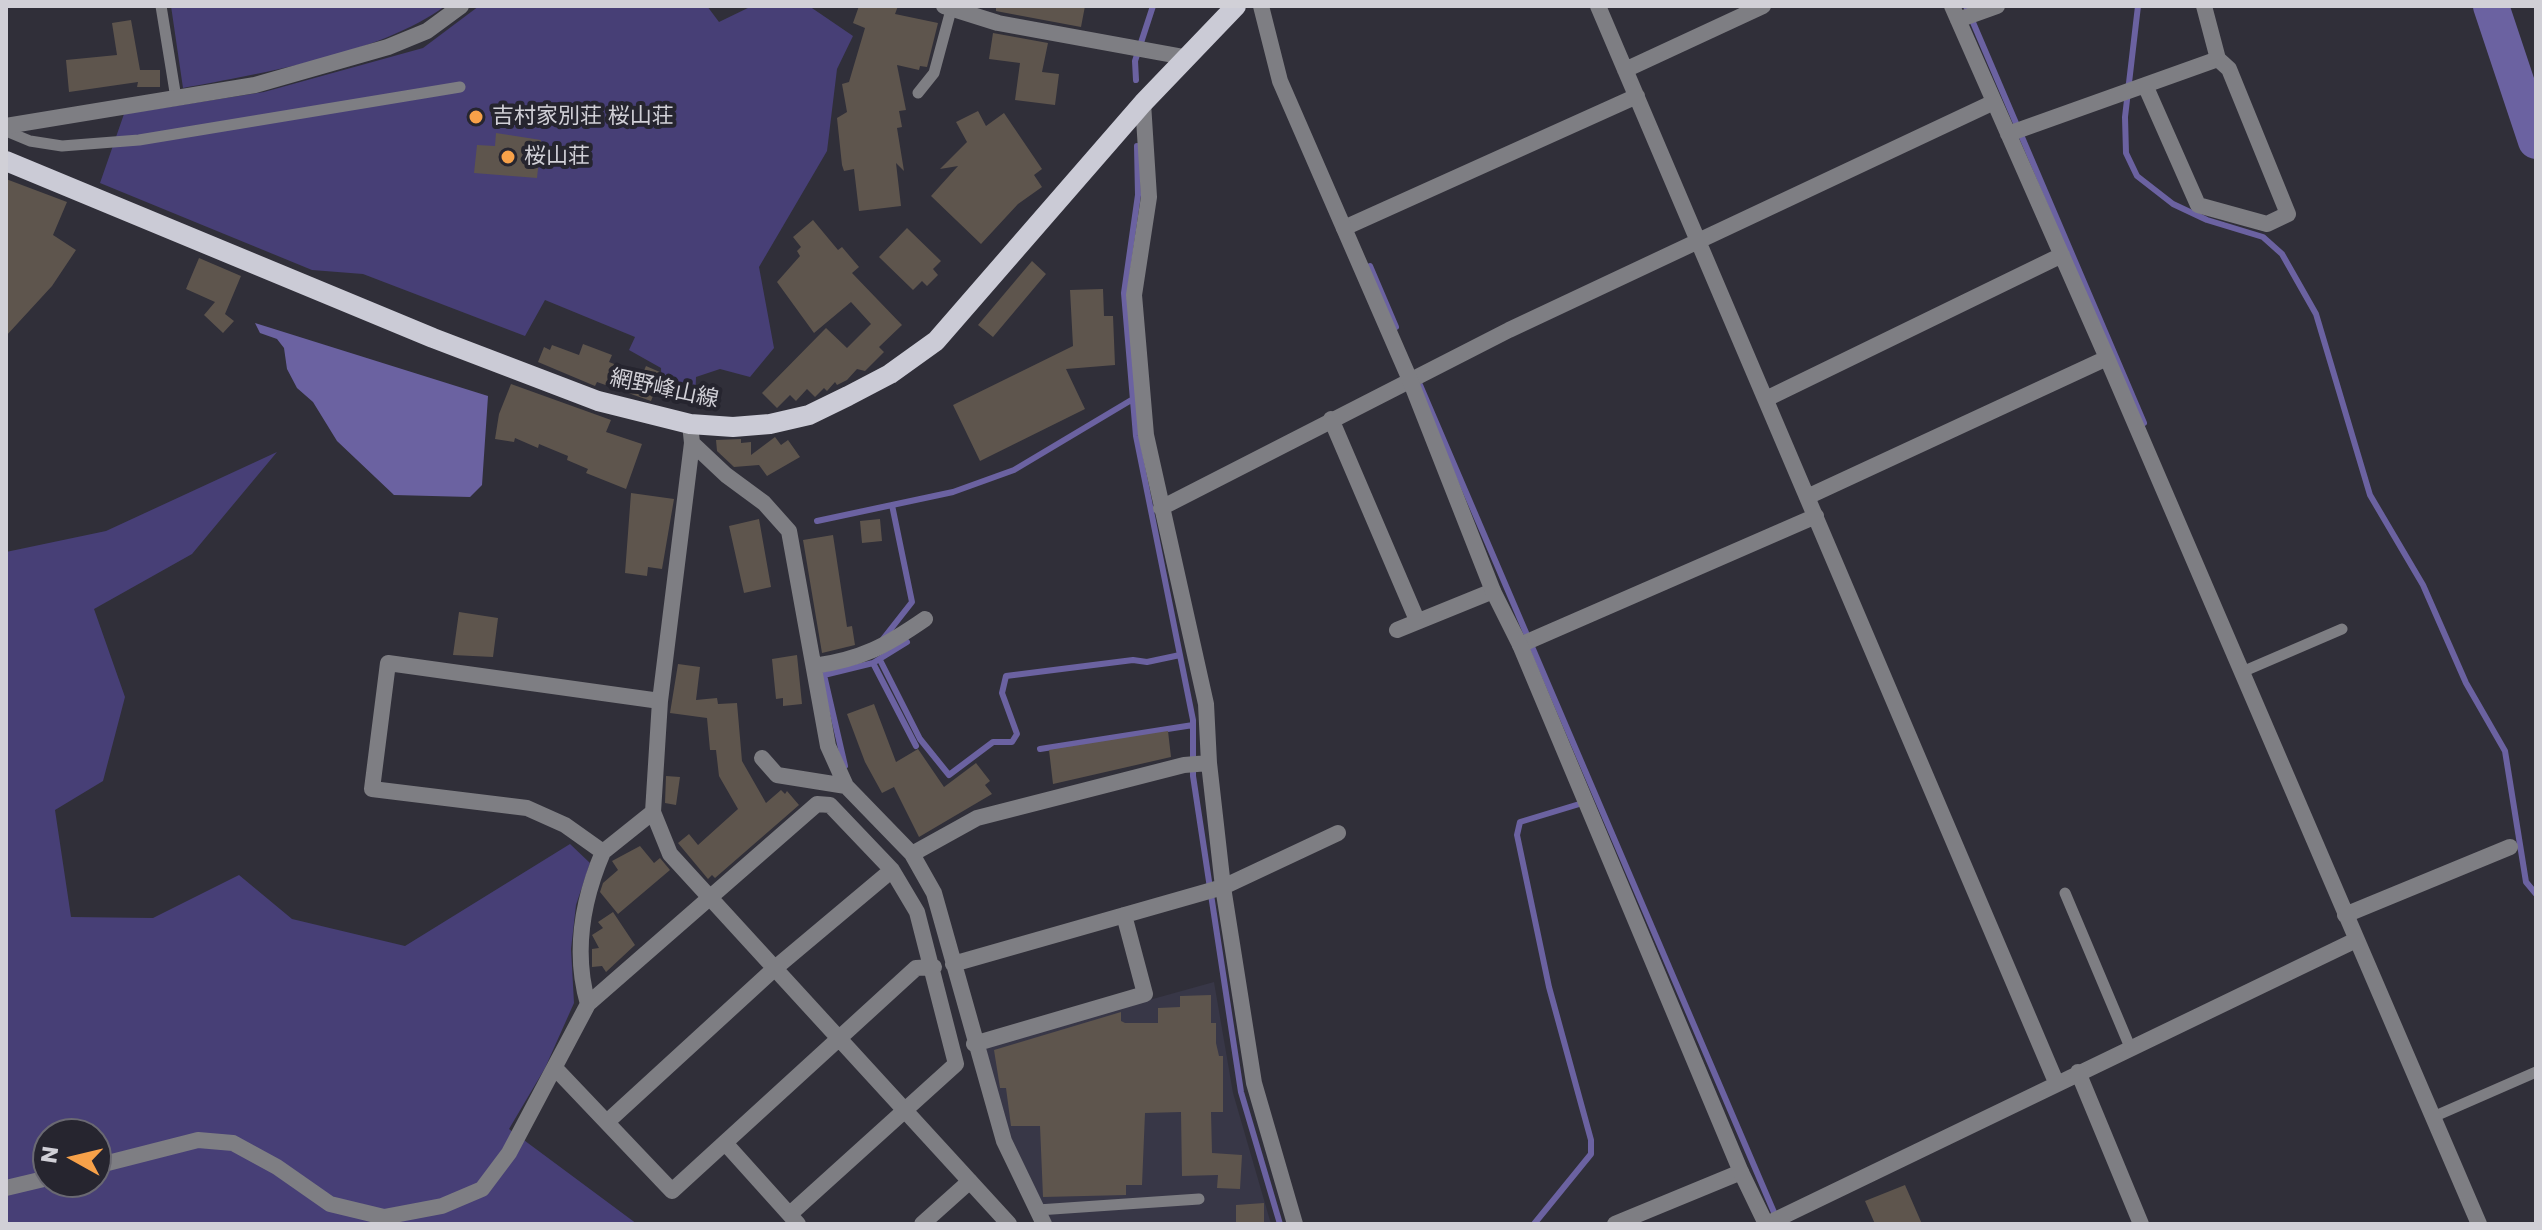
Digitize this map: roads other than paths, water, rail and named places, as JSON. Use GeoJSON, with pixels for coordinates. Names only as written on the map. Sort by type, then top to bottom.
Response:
{"type":"FeatureCollection","features":[{"type":"Feature","properties":{"kind":"main road","name":"網野峰山線"},"geometry":{"type":"LineString","coordinates":[[6,161],[433,338],[691,434],[809,415],[890,374],[936,341],[1184,57],[1236,6]]}},
{"type":"Feature","properties":{"kind":"street"},"geometry":{"type":"LineString","coordinates":[[6,129],[255,85],[388,47],[427,31],[461,6]]}},
{"type":"Feature","properties":{"kind":"street"},"geometry":{"type":"LineString","coordinates":[[1261,6],[1280,81],[1410,380],[1493,591],[1520,645],[1741,1172],[1767,1224],[2356,940]]}},
{"type":"Feature","properties":{"kind":"street"},"geometry":{"type":"LineString","coordinates":[[1598,6],[1701,241],[2056,1082]]}},
{"type":"Feature","properties":{"kind":"street"},"geometry":{"type":"LineString","coordinates":[[1625,70],[1763,6]]}},
{"type":"Feature","properties":{"kind":"street"},"geometry":{"type":"LineString","coordinates":[[1997,6],[1955,13],[2107,358],[2479,1224]]}},
{"type":"Feature","properties":{"kind":"street"},"geometry":{"type":"LineString","coordinates":[[2145,85],[2198,205],[2267,224],[2288,214],[2229,69],[2218,59],[2204,6]]}},
{"type":"Feature","properties":{"kind":"street"},"geometry":{"type":"LineString","coordinates":[[947,8],[998,23],[1184,57]]}},
{"type":"Feature","properties":{"kind":"street"},"geometry":{"type":"LineString","coordinates":[[2008,134],[2218,59]]}},
{"type":"Feature","properties":{"kind":"street"},"geometry":{"type":"LineString","coordinates":[[1344,228],[1637,96]]}},
{"type":"Feature","properties":{"kind":"street"},"geometry":{"type":"LineString","coordinates":[[1161,508],[1509,330],[1994,102]]}},
{"type":"Feature","properties":{"kind":"street"},"geometry":{"type":"LineString","coordinates":[[1143,103],[1149,197],[1134,295],[1146,435],[1206,704],[1209,763],[1223,887],[1254,1083],[1295,1224]]}},
{"type":"Feature","properties":{"kind":"street"},"geometry":{"type":"LineString","coordinates":[[1766,399],[2062,255]]}},
{"type":"Feature","properties":{"kind":"street"},"geometry":{"type":"LineString","coordinates":[[1807,497],[2107,358]]}},
{"type":"Feature","properties":{"kind":"street"},"geometry":{"type":"LineString","coordinates":[[1331,419],[1417,620]]}},
{"type":"Feature","properties":{"kind":"street"},"geometry":{"type":"LineString","coordinates":[[691,434],[726,475],[764,503],[789,531],[828,746],[846,786],[912,854],[934,893],[974,1044],[1004,1141],[1041,1217]]}},
{"type":"Feature","properties":{"kind":"street"},"geometry":{"type":"LineString","coordinates":[[691,434],[660,701],[653,812],[670,854],[1009,1224]]}},
{"type":"Feature","properties":{"kind":"street"},"geometry":{"type":"LineString","coordinates":[[1520,645],[1816,516]]}},
{"type":"Feature","properties":{"kind":"street"},"geometry":{"type":"LineString","coordinates":[[1397,630],[1493,591]]}},
{"type":"Feature","properties":{"kind":"street"},"geometry":{"type":"LineString","coordinates":[[814,666],[851,661],[884,647],[925,619]]}},
{"type":"Feature","properties":{"kind":"street"},"geometry":{"type":"LineString","coordinates":[[603,852],[565,825],[527,808],[372,789],[388,663],[660,701]]}},
{"type":"Feature","properties":{"kind":"street"},"geometry":{"type":"LineString","coordinates":[[762,758],[777,775],[846,786]]}},
{"type":"Feature","properties":{"kind":"street"},"geometry":{"type":"LineString","coordinates":[[912,854],[977,818],[1184,765],[1209,763]]}},
{"type":"Feature","properties":{"kind":"street"},"geometry":{"type":"LineString","coordinates":[[112,1162],[198,1140],[233,1143],[277,1167],[330,1204],[384,1217],[442,1206],[482,1189],[509,1153],[588,1004],[817,804],[830,805],[892,870],[917,912],[934,967],[956,1064],[794,1219],[726,1144]]}},
{"type":"Feature","properties":{"kind":"street"},"geometry":{"type":"LineString","coordinates":[[588,1004],[580,950],[583,909],[603,852],[653,812]]}},
{"type":"Feature","properties":{"kind":"street"},"geometry":{"type":"LineString","coordinates":[[953,964],[1223,887],[1338,833]]}},
{"type":"Feature","properties":{"kind":"street"},"geometry":{"type":"LineString","coordinates":[[2345,915],[2510,847]]}},
{"type":"Feature","properties":{"kind":"street"},"geometry":{"type":"LineString","coordinates":[[607,1122],[774,969],[892,870]]}},
{"type":"Feature","properties":{"kind":"street"},"geometry":{"type":"LineString","coordinates":[[974,1044],[1145,994],[1124,915]]}},
{"type":"Feature","properties":{"kind":"street"},"geometry":{"type":"LineString","coordinates":[[555,1068],[672,1191],[916,968],[934,967]]}},
{"type":"Feature","properties":{"kind":"street"},"geometry":{"type":"LineString","coordinates":[[2078,1072],[2141,1224]]}},
{"type":"Feature","properties":{"kind":"street"},"geometry":{"type":"LineString","coordinates":[[1615,1224],[1741,1172]]}},
{"type":"Feature","properties":{"kind":"street"},"geometry":{"type":"LineString","coordinates":[[922,1224],[970,1181]]}},
{"type":"Feature","properties":{"kind":"street"},"geometry":{"type":"LineString","coordinates":[[6,1188],[32,1182]]}},
{"type":"Feature","properties":{"kind":"lane"},"geometry":{"type":"LineString","coordinates":[[161,6],[176,98]]}},
{"type":"Feature","properties":{"kind":"lane"},"geometry":{"type":"LineString","coordinates":[[918,93],[934,73],[947,8]]}},
{"type":"Feature","properties":{"kind":"lane"},"geometry":{"type":"LineString","coordinates":[[6,129],[30,141],[62,146],[139,140],[460,87]]}},
{"type":"Feature","properties":{"kind":"lane"},"geometry":{"type":"LineString","coordinates":[[2242,672],[2342,629]]}},
{"type":"Feature","properties":{"kind":"lane"},"geometry":{"type":"LineString","coordinates":[[2065,893],[2130,1047]]}},
{"type":"Feature","properties":{"kind":"lane"},"geometry":{"type":"LineString","coordinates":[[2433,1117],[2536,1072]]}},
{"type":"Feature","properties":{"kind":"lane"},"geometry":{"type":"LineString","coordinates":[[1041,1217],[1199,1199]]}},
{"type":"Feature","properties":{"kind":"waterway"},"geometry":{"type":"LineString","coordinates":[[1136,80],[1135,61],[1153,6]]}},
{"type":"Feature","properties":{"kind":"waterway"},"geometry":{"type":"LineString","coordinates":[[1966,6],[2144,423]]}},
{"type":"Feature","properties":{"kind":"waterway"},"geometry":{"type":"LineString","coordinates":[[2138,6],[2125,117],[2126,153],[2137,176],[2173,204],[2207,220],[2263,237],[2282,254],[2316,314],[2370,495],[2423,585],[2466,683],[2505,751],[2526,882],[2536,894]]}},
{"type":"Feature","properties":{"kind":"waterway"},"geometry":{"type":"LineString","coordinates":[[2491,6],[2536,141]]}},
{"type":"Feature","properties":{"kind":"waterway"},"geometry":{"type":"LineString","coordinates":[[1137,146],[1138,195],[1124,293],[1136,436],[1193,720],[1193,776],[1241,1092],[1280,1224]]}},
{"type":"Feature","properties":{"kind":"waterway"},"geometry":{"type":"LineString","coordinates":[[1370,266],[1396,327]]}},
{"type":"Feature","properties":{"kind":"waterway"},"geometry":{"type":"LineString","coordinates":[[1420,385],[1776,1217]]}},
{"type":"Feature","properties":{"kind":"waterway"},"geometry":{"type":"LineString","coordinates":[[817,521],[953,492],[1014,470],[1133,399]]}},
{"type":"Feature","properties":{"kind":"waterway"},"geometry":{"type":"LineString","coordinates":[[883,639],[912,602],[892,505]]}},
{"type":"Feature","properties":{"kind":"waterway"},"geometry":{"type":"LineString","coordinates":[[845,766],[824,675],[873,663],[907,642]]}},
{"type":"Feature","properties":{"kind":"waterway"},"geometry":{"type":"LineString","coordinates":[[880,660],[920,739],[949,775],[993,742],[1012,742],[1017,734],[1002,693],[1006,676],[1133,660],[1147,662],[1180,655]]}},
{"type":"Feature","properties":{"kind":"waterway"},"geometry":{"type":"LineString","coordinates":[[873,663],[916,746]]}},
{"type":"Feature","properties":{"kind":"waterway"},"geometry":{"type":"LineString","coordinates":[[1040,749],[1193,725]]}},
{"type":"Feature","properties":{"kind":"waterway"},"geometry":{"type":"LineString","coordinates":[[1534,1224],[1591,1154],[1591,1140],[1549,987],[1517,835],[1520,822],[1586,802]]}},
{"type":"Feature","properties":{"kind":"place","name":"吉村家別荘 桜山荘"},"geometry":{"type":"Point","coordinates":[476,117]}},
{"type":"Feature","properties":{"kind":"place","name":"桜山荘"},"geometry":{"type":"Point","coordinates":[508,157]}}]}
